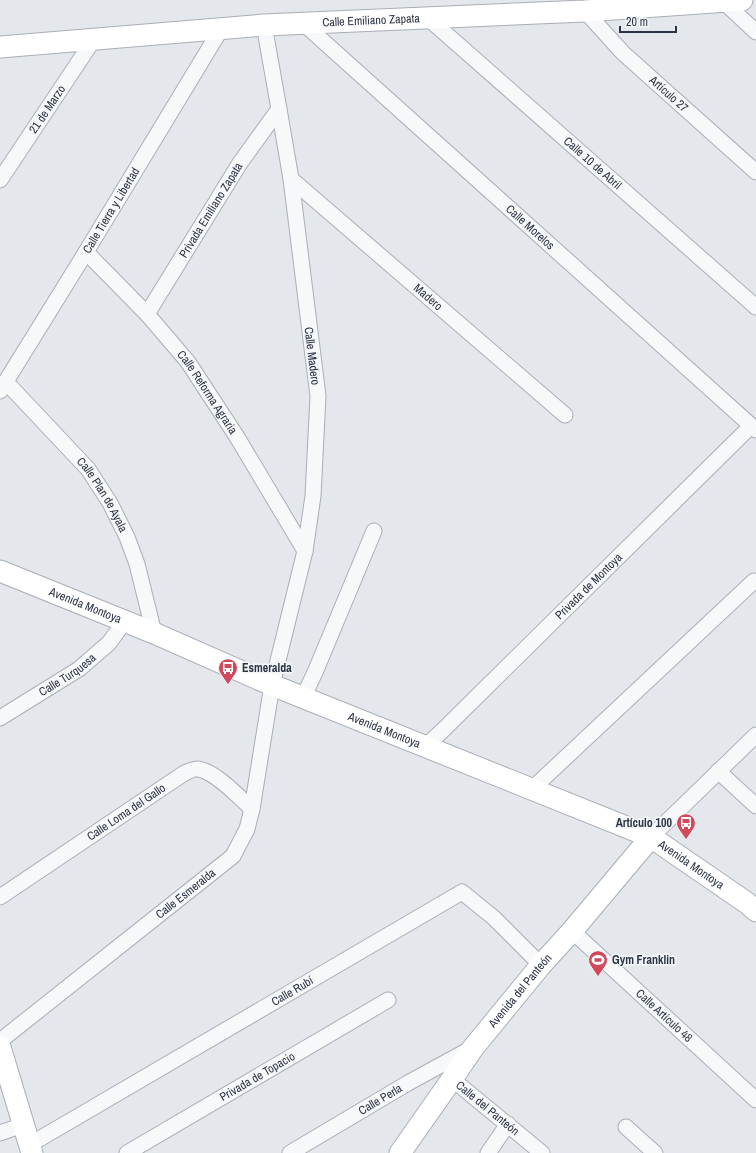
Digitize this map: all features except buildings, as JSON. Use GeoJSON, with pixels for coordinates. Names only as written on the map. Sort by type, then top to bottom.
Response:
{"type":"FeatureCollection","features":[{"type":"Feature","properties":{"kind":"street","name":"Calle Emiliano Zapata"},"geometry":{"type":"LineString","coordinates":[[0,47],[264,25],[585,11],[656,3],[733,0]]}},
{"type":"Feature","properties":{"kind":"street"},"geometry":{"type":"LineString","coordinates":[[733,0],[756,32]]}},
{"type":"Feature","properties":{"kind":"street","name":"Artículo 27"},"geometry":{"type":"LineString","coordinates":[[585,11],[623,53],[756,172]]}},
{"type":"Feature","properties":{"kind":"street","name":"Calle 10 de Abril"},"geometry":{"type":"LineString","coordinates":[[429,19],[756,307]]}},
{"type":"Feature","properties":{"kind":"street","name":"Calle Morelos"},"geometry":{"type":"LineString","coordinates":[[304,24],[753,428]]}},
{"type":"Feature","properties":{"kind":"street","name":"Calle Madero"},"geometry":{"type":"LineString","coordinates":[[264,25],[291,179],[297,237],[318,396],[313,496],[305,550],[272,685]]}},
{"type":"Feature","properties":{"kind":"street","name":"Calle Tierra y Libertad"},"geometry":{"type":"LineString","coordinates":[[3,386],[221,28]]}},
{"type":"Feature","properties":{"kind":"street","name":"21 de Marzo"},"geometry":{"type":"LineString","coordinates":[[0,180],[94,39]]}},
{"type":"Feature","properties":{"kind":"street","name":"Privada Emiliano Zapata"},"geometry":{"type":"LineString","coordinates":[[147,314],[240,163],[279,109]]}},
{"type":"Feature","properties":{"kind":"street","name":"Madero"},"geometry":{"type":"LineString","coordinates":[[291,179],[565,415]]}},
{"type":"Feature","properties":{"kind":"street","name":"Calle Reforma Agraria"},"geometry":{"type":"LineString","coordinates":[[86,252],[147,314],[188,362],[237,437],[305,550]]}},
{"type":"Feature","properties":{"kind":"street","name":"Calle Plan de Ayala"},"geometry":{"type":"LineString","coordinates":[[3,386],[88,469],[110,503],[127,537],[137,564],[154,633]]}},
{"type":"Feature","properties":{"kind":"street","name":"Privada de Montoya"},"geometry":{"type":"LineString","coordinates":[[426,746],[753,428]]}},
{"type":"Feature","properties":{"kind":"street"},"geometry":{"type":"LineString","coordinates":[[303,698],[374,531]]}},
{"type":"Feature","properties":{"kind":"street","name":"Avenida Montoya"},"geometry":{"type":"LineString","coordinates":[[0,571],[154,633],[303,698],[651,837],[748,903],[756,911]]}},
{"type":"Feature","properties":{"kind":"street"},"geometry":{"type":"LineString","coordinates":[[532,789],[754,581]]}},
{"type":"Feature","properties":{"kind":"street","name":"Calle Turquesa"},"geometry":{"type":"LineString","coordinates":[[0,718],[79,669],[109,643],[125,621]]}},
{"type":"Feature","properties":{"kind":"street","name":"Calle Esmeralda"},"geometry":{"type":"LineString","coordinates":[[0,1041],[233,856],[247,828],[252,809],[272,685]]}},
{"type":"Feature","properties":{"kind":"street"},"geometry":{"type":"LineString","coordinates":[[651,837],[756,735]]}},
{"type":"Feature","properties":{"kind":"street","name":"Calle Loma del Gallo"},"geometry":{"type":"LineString","coordinates":[[0,898],[183,774],[197,769],[208,772],[227,786],[252,809]]}},
{"type":"Feature","properties":{"kind":"street"},"geometry":{"type":"LineString","coordinates":[[718,772],[756,806]]}},
{"type":"Feature","properties":{"kind":"street","name":"Avenida del Panteón"},"geometry":{"type":"LineString","coordinates":[[400,1153],[473,1048],[541,965],[572,931],[651,837]]}},
{"type":"Feature","properties":{"kind":"street","name":"Calle Rubí"},"geometry":{"type":"LineString","coordinates":[[30,1149],[462,892],[494,918],[541,965]]}},
{"type":"Feature","properties":{"kind":"street","name":"Calle Artículo 48"},"geometry":{"type":"LineString","coordinates":[[572,931],[756,1100]]}},
{"type":"Feature","properties":{"kind":"street","name":"Privada de Topacio"},"geometry":{"type":"LineString","coordinates":[[127,1153],[388,1000]]}},
{"type":"Feature","properties":{"kind":"street"},"geometry":{"type":"LineString","coordinates":[[0,1047],[30,1149]]}},
{"type":"Feature","properties":{"kind":"street","name":"Calle Perla"},"geometry":{"type":"LineString","coordinates":[[290,1153],[408,1083],[473,1048]]}},
{"type":"Feature","properties":{"kind":"street","name":"Calle del Panteón"},"geometry":{"type":"LineString","coordinates":[[452,1079],[542,1153]]}},
{"type":"Feature","properties":{"kind":"street"},"geometry":{"type":"LineString","coordinates":[[488,1153],[508,1124]]}},
{"type":"Feature","properties":{"kind":"street"},"geometry":{"type":"LineString","coordinates":[[0,1133],[24,1125]]}},
{"type":"Feature","properties":{"kind":"street"},"geometry":{"type":"LineString","coordinates":[[626,1127],[655,1153]]}},
{"type":"Feature","properties":{"kind":"place","name":"Esmeralda"},"geometry":{"type":"Point","coordinates":[228,685]}},
{"type":"Feature","properties":{"kind":"place","name":"Artículo 100"},"geometry":{"type":"Point","coordinates":[686,840]}},
{"type":"Feature","properties":{"kind":"place","name":"Gym Franklin"},"geometry":{"type":"Point","coordinates":[598,977]}}]}
